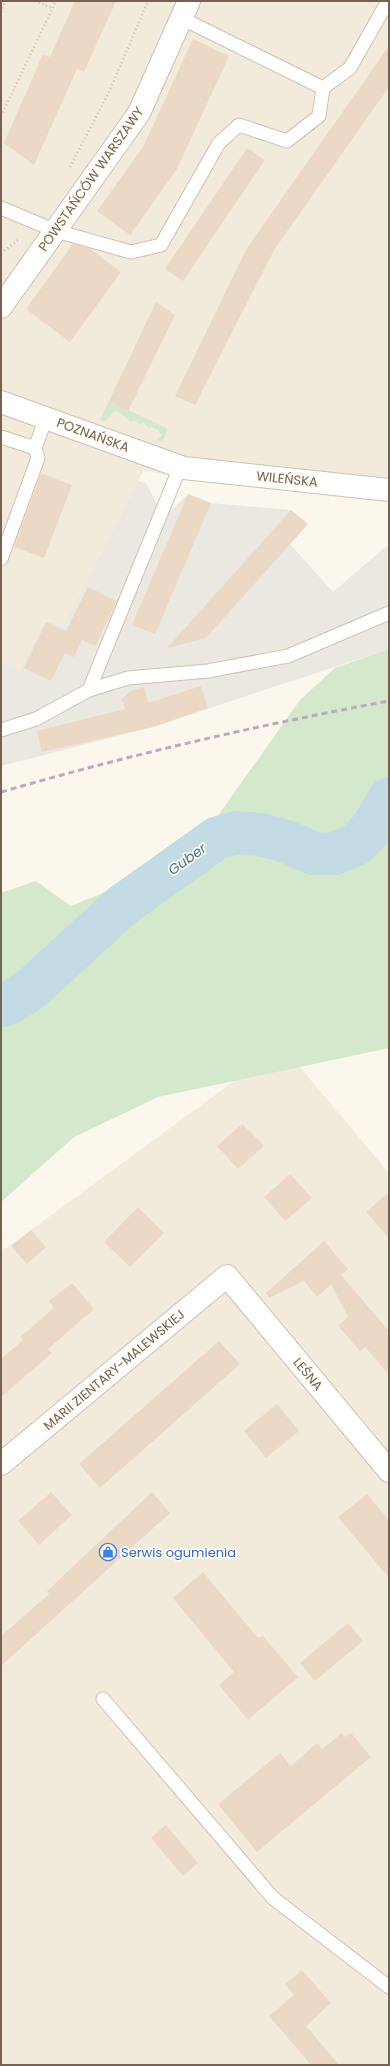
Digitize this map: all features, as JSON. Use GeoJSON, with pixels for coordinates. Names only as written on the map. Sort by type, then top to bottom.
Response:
{"type":"FeatureCollection","features":[{"type":"Feature","properties":{"kind":"street","name":"POWSTAŃCÓW WARSZAWY"},"geometry":{"type":"LineString","coordinates":[[1,307],[140,113],[185,9]]}},
{"type":"Feature","properties":{"kind":"street","name":"POZNAŃSKA"},"geometry":{"type":"LineString","coordinates":[[1,402],[182,468]]}},
{"type":"Feature","properties":{"kind":"street","name":"WILEŃSKA"},"geometry":{"type":"LineString","coordinates":[[182,468],[389,490]]}},
{"type":"Feature","properties":{"kind":"street","name":"MARII ZIENTARY-MALEWSKIEJ"},"geometry":{"type":"LineString","coordinates":[[1,1464],[227,1276]]}},
{"type":"Feature","properties":{"kind":"street","name":"LEŚNA"},"geometry":{"type":"LineString","coordinates":[[227,1276],[389,1471]]}},
{"type":"Feature","properties":{"kind":"lane"},"geometry":{"type":"LineString","coordinates":[[1,208],[56,231],[131,252],[161,245],[219,143],[239,125],[287,141],[319,116],[324,88],[350,68],[388,1]]}},
{"type":"Feature","properties":{"kind":"lane"},"geometry":{"type":"LineString","coordinates":[[185,9],[324,88]]}},
{"type":"Feature","properties":{"kind":"lane"},"geometry":{"type":"LineString","coordinates":[[1,559],[38,458],[35,448],[46,418]]}},
{"type":"Feature","properties":{"kind":"lane"},"geometry":{"type":"LineString","coordinates":[[1,437],[35,448]]}},
{"type":"Feature","properties":{"kind":"lane"},"geometry":{"type":"LineString","coordinates":[[89,690],[182,468]]}},
{"type":"Feature","properties":{"kind":"lane"},"geometry":{"type":"LineString","coordinates":[[1,730],[36,719],[89,690],[128,678],[208,671],[288,656],[389,613]]}},
{"type":"Feature","properties":{"kind":"lane"},"geometry":{"type":"LineString","coordinates":[[103,1699],[273,1898],[389,1987]]}},
{"type":"Feature","properties":{"kind":"path"},"geometry":{"type":"LineString","coordinates":[[1,12],[5,1]]}},
{"type":"Feature","properties":{"kind":"path"},"geometry":{"type":"LineString","coordinates":[[35,1],[52,8]]}},
{"type":"Feature","properties":{"kind":"path"},"geometry":{"type":"LineString","coordinates":[[1,116],[56,1]]}},
{"type":"Feature","properties":{"kind":"path"},"geometry":{"type":"LineString","coordinates":[[68,171],[110,90],[148,1]]}},
{"type":"Feature","properties":{"kind":"shaded area"},"geometry":{"type":"Polygon","coordinates":[[[1,1],[389,1],[389,500],[143,471],[63,627],[46,620],[20,670],[1,662],[1,1]]]}},
{"type":"Feature","properties":{"kind":"shaded area"},"geometry":{"type":"Polygon","coordinates":[[[138,481],[146,483],[157,504],[173,509],[188,494],[211,503],[291,510],[308,524],[290,544],[333,592],[389,544],[389,649],[153,727],[1,766],[1,662],[20,670],[46,620],[63,627],[138,481]]]}},
{"type":"Feature","properties":{"kind":"shaded area"},"geometry":{"type":"Polygon","coordinates":[[[282,1046],[389,1173],[389,2065],[1,2065],[1,1252],[282,1046]]]}},
{"type":"Feature","properties":{"kind":"green space"},"geometry":{"type":"Polygon","coordinates":[[[109,401],[168,429],[162,442],[157,440],[162,435],[158,430],[152,427],[150,429],[143,422],[140,425],[134,420],[131,422],[116,410],[105,421],[100,420],[109,401]]]}},
{"type":"Feature","properties":{"kind":"green space"},"geometry":{"type":"Polygon","coordinates":[[[389,649],[389,1048],[158,1097],[74,1137],[1,1202],[1,893],[36,881],[71,906],[188,858],[300,700],[335,668],[389,649]]]}},
{"type":"Feature","properties":{"kind":"building"},"geometry":{"type":"Polygon","coordinates":[[[75,1],[116,1],[84,72],[77,69],[34,165],[4,143],[43,54],[50,57],[75,1]]]}},
{"type":"Feature","properties":{"kind":"building"},"geometry":{"type":"Polygon","coordinates":[[[193,39],[229,56],[177,169],[130,235],[97,211],[143,147],[193,39]]]}},
{"type":"Feature","properties":{"kind":"building"},"geometry":{"type":"Polygon","coordinates":[[[389,46],[389,87],[274,250],[195,405],[175,396],[247,248],[389,46]]]}},
{"type":"Feature","properties":{"kind":"building"},"geometry":{"type":"Polygon","coordinates":[[[247,148],[265,160],[183,281],[165,269],[247,148]]]}},
{"type":"Feature","properties":{"kind":"building"},"geometry":{"type":"Polygon","coordinates":[[[73,244],[89,248],[121,272],[70,342],[26,309],[73,244]]]}},
{"type":"Feature","properties":{"kind":"building"},"geometry":{"type":"Polygon","coordinates":[[[156,302],[175,315],[128,411],[109,401],[156,302]]]}},
{"type":"Feature","properties":{"kind":"building"},"geometry":{"type":"Polygon","coordinates":[[[41,473],[72,485],[44,558],[14,547],[41,473]]]}},
{"type":"Feature","properties":{"kind":"building"},"geometry":{"type":"Polygon","coordinates":[[[188,494],[211,503],[155,634],[132,625],[188,494]]]}},
{"type":"Feature","properties":{"kind":"building"},"geometry":{"type":"Polygon","coordinates":[[[291,510],[308,524],[206,638],[167,648],[291,510]]]}},
{"type":"Feature","properties":{"kind":"building"},"geometry":{"type":"Polygon","coordinates":[[[88,587],[117,601],[95,646],[82,640],[74,657],[65,653],[51,681],[24,668],[46,622],[66,631],[88,587]]]}},
{"type":"Feature","properties":{"kind":"building"},"geometry":{"type":"Polygon","coordinates":[[[201,686],[208,708],[153,727],[42,752],[37,731],[125,709],[122,699],[130,691],[144,687],[148,703],[201,686]]]}},
{"type":"Feature","properties":{"kind":"building"},"geometry":{"type":"Polygon","coordinates":[[[242,1124],[264,1146],[238,1169],[217,1146],[242,1124]]]}},
{"type":"Feature","properties":{"kind":"building"},"geometry":{"type":"Polygon","coordinates":[[[290,1174],[312,1198],[285,1221],[264,1197],[290,1174]]]}},
{"type":"Feature","properties":{"kind":"building"},"geometry":{"type":"Polygon","coordinates":[[[389,1192],[389,1238],[366,1212],[389,1192]]]}},
{"type":"Feature","properties":{"kind":"building"},"geometry":{"type":"Polygon","coordinates":[[[138,1207],[164,1233],[130,1267],[104,1242],[138,1207]]]}},
{"type":"Feature","properties":{"kind":"building"},"geometry":{"type":"Polygon","coordinates":[[[31,1230],[46,1247],[27,1264],[11,1246],[31,1230]]]}},
{"type":"Feature","properties":{"kind":"building"},"geometry":{"type":"Polygon","coordinates":[[[324,1241],[348,1269],[341,1275],[389,1331],[389,1375],[365,1347],[360,1351],[338,1326],[348,1317],[331,1284],[317,1297],[304,1281],[269,1298],[266,1293],[324,1241]]]}},
{"type":"Feature","properties":{"kind":"building"},"geometry":{"type":"Polygon","coordinates":[[[72,1283],[94,1309],[48,1349],[52,1353],[1,1397],[1,1359],[23,1340],[20,1337],[54,1308],[49,1301],[72,1283]]]}},
{"type":"Feature","properties":{"kind":"building"},"geometry":{"type":"Polygon","coordinates":[[[219,1341],[240,1364],[100,1488],[79,1464],[219,1341]]]}},
{"type":"Feature","properties":{"kind":"building"},"geometry":{"type":"Polygon","coordinates":[[[277,1404],[299,1431],[266,1458],[244,1431],[277,1404]]]}},
{"type":"Feature","properties":{"kind":"building"},"geometry":{"type":"Polygon","coordinates":[[[51,1492],[72,1515],[39,1545],[18,1521],[51,1492]]]}},
{"type":"Feature","properties":{"kind":"building","name":"Serwis ogumienia"},"geometry":{"type":"Polygon","coordinates":[[[152,1492],[170,1513],[1,1666],[1,1636],[49,1594],[47,1591],[152,1492]]]}},
{"type":"Feature","properties":{"kind":"building"},"geometry":{"type":"Polygon","coordinates":[[[367,1494],[389,1520],[389,1578],[338,1517],[367,1494]]]}},
{"type":"Feature","properties":{"kind":"building"},"geometry":{"type":"Polygon","coordinates":[[[203,1572],[258,1638],[263,1636],[298,1677],[248,1720],[219,1685],[234,1672],[173,1598],[203,1572]]]}},
{"type":"Feature","properties":{"kind":"building"},"geometry":{"type":"Polygon","coordinates":[[[348,1623],[363,1641],[315,1681],[300,1663],[348,1623]]]}},
{"type":"Feature","properties":{"kind":"building"},"geometry":{"type":"Polygon","coordinates":[[[342,1733],[345,1737],[351,1733],[371,1757],[257,1852],[218,1804],[280,1753],[291,1766],[317,1743],[322,1749],[342,1733]]]}},
{"type":"Feature","properties":{"kind":"building"},"geometry":{"type":"Polygon","coordinates":[[[166,1825],[198,1863],[183,1876],[151,1838],[166,1825]]]}},
{"type":"Feature","properties":{"kind":"building"},"geometry":{"type":"Polygon","coordinates":[[[302,1970],[331,2003],[306,2026],[339,2065],[311,2065],[269,2016],[294,1995],[285,1984],[302,1970]]]}},
{"type":"Feature","properties":{"kind":"waterway","name":"Guber"},"geometry":{"type":"LineString","coordinates":[[1,1006],[10,1003],[31,989],[123,905],[217,838],[235,833],[259,834],[285,841],[315,854],[333,854],[357,844],[372,828],[389,799]]}},
{"type":"Feature","properties":{"kind":"railway"},"geometry":{"type":"LineString","coordinates":[[1,792],[145,753],[291,720],[389,701]]}},
{"type":"Feature","properties":{"kind":"place","name":"Serwis ogumienia"},"geometry":{"type":"Point","coordinates":[108,1552]}}]}
